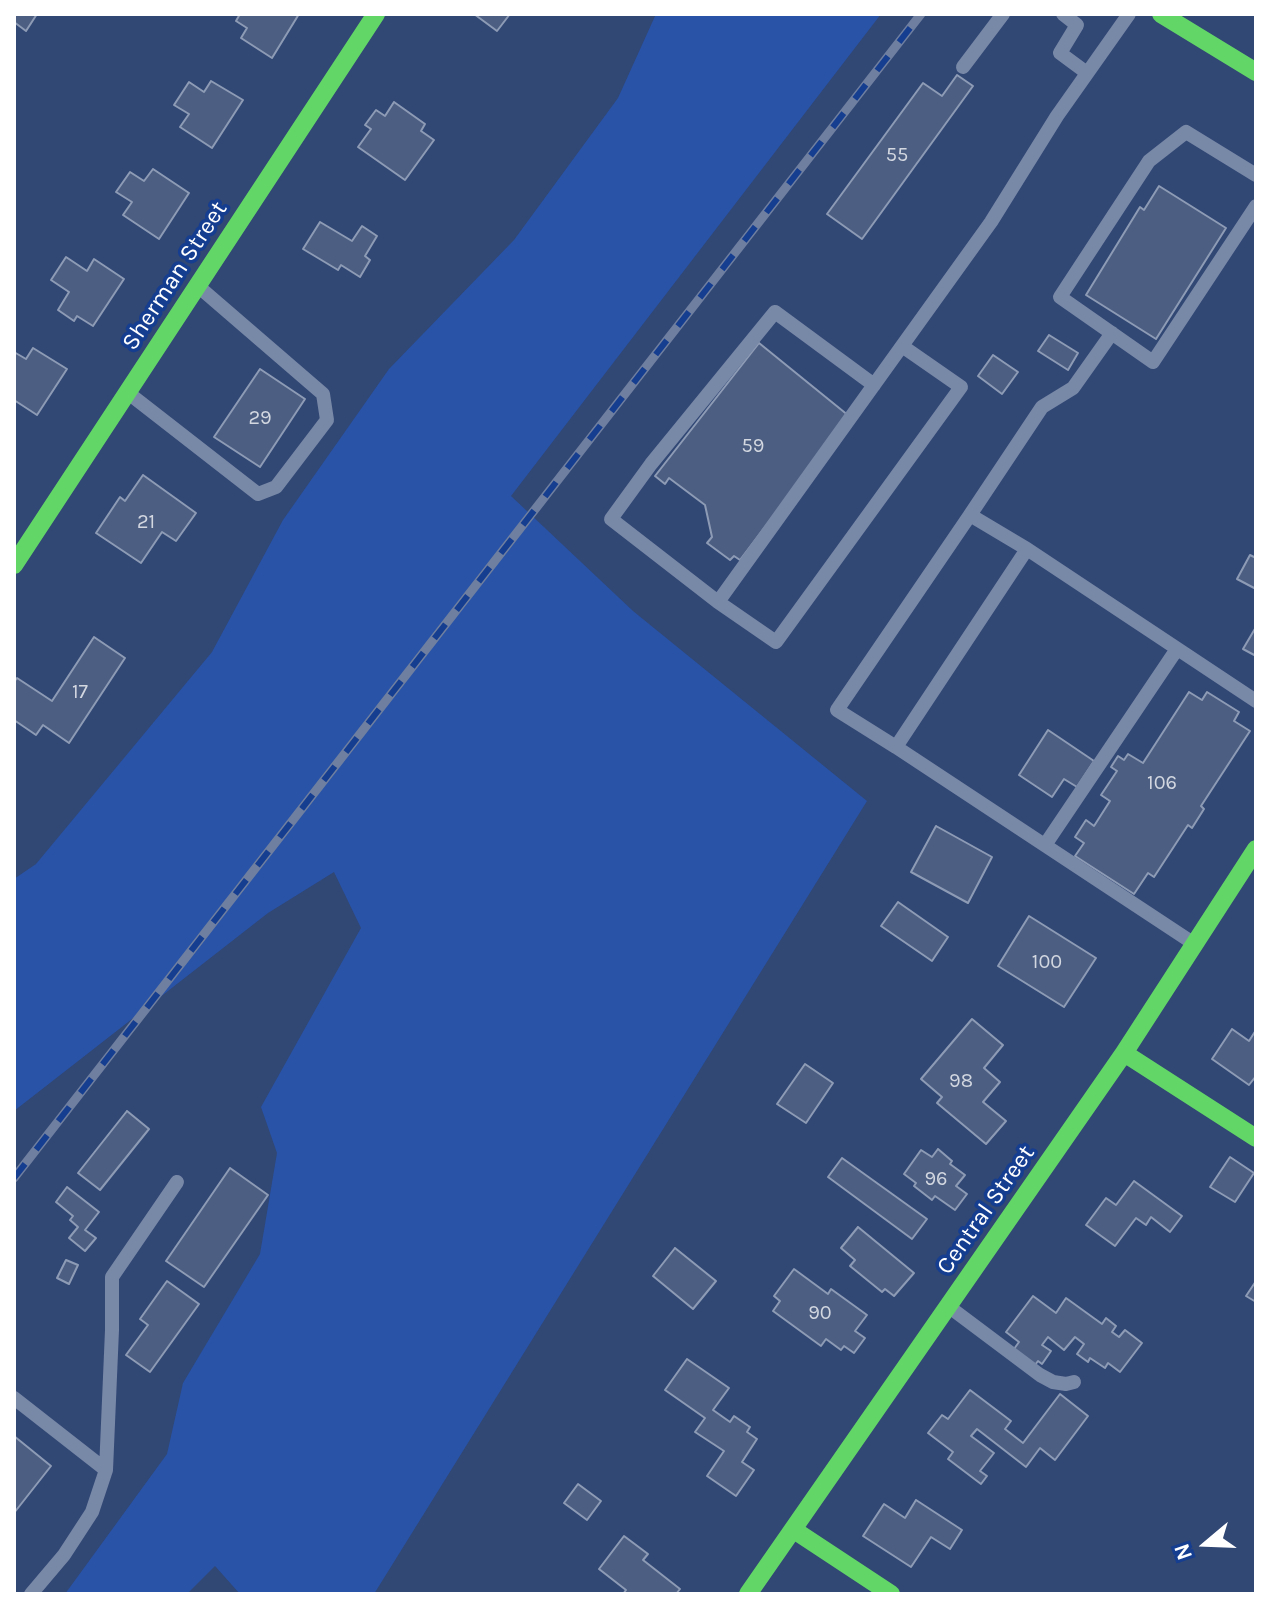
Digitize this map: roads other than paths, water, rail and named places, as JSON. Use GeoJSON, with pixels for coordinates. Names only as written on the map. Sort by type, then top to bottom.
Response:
{"type":"FeatureCollection","features":[{"type":"Feature","properties":{"kind":"street","name":"Sherman Street"},"geometry":{"type":"LineString","coordinates":[[14,565],[376,14]]}},
{"type":"Feature","properties":{"kind":"street"},"geometry":{"type":"LineString","coordinates":[[1161,14],[1256,72]]}},
{"type":"Feature","properties":{"kind":"street","name":"Central Street"},"geometry":{"type":"LineString","coordinates":[[748,1594],[1124,1053],[1256,849]]}},
{"type":"Feature","properties":{"kind":"street"},"geometry":{"type":"LineString","coordinates":[[1124,1053],[1256,1138]]}},
{"type":"Feature","properties":{"kind":"street"},"geometry":{"type":"LineString","coordinates":[[794,1530],[891,1594]]}},
{"type":"Feature","properties":{"kind":"lane"},"geometry":{"type":"LineString","coordinates":[[963,67],[1003,14]]}},
{"type":"Feature","properties":{"kind":"lane"},"geometry":{"type":"LineString","coordinates":[[1063,14],[1077,25],[1060,53],[1087,73]]}},
{"type":"Feature","properties":{"kind":"lane"},"geometry":{"type":"LineString","coordinates":[[718,602],[991,222],[1057,116],[1129,14]]}},
{"type":"Feature","properties":{"kind":"lane"},"geometry":{"type":"LineString","coordinates":[[1256,175],[1186,132],[1149,161],[1060,297],[1153,362],[1256,206]]}},
{"type":"Feature","properties":{"kind":"lane"},"geometry":{"type":"LineString","coordinates":[[127,392],[258,494],[276,487],[327,420],[323,394],[197,286]]}},
{"type":"Feature","properties":{"kind":"lane"},"geometry":{"type":"LineString","coordinates":[[874,385],[775,312],[651,464],[611,519],[718,602],[776,642],[961,387],[902,346]]}},
{"type":"Feature","properties":{"kind":"lane"},"geometry":{"type":"LineString","coordinates":[[1112,333],[1073,388],[1042,407],[837,710],[1195,944]]}},
{"type":"Feature","properties":{"kind":"lane"},"geometry":{"type":"LineString","coordinates":[[970,515],[1027,549],[1256,701]]}},
{"type":"Feature","properties":{"kind":"lane"},"geometry":{"type":"LineString","coordinates":[[896,747],[1027,549]]}},
{"type":"Feature","properties":{"kind":"lane"},"geometry":{"type":"LineString","coordinates":[[1045,845],[1177,649]]}},
{"type":"Feature","properties":{"kind":"lane"},"geometry":{"type":"LineString","coordinates":[[31,1594],[64,1555],[92,1512],[106,1470],[112,1277],[177,1182]]}},
{"type":"Feature","properties":{"kind":"lane"},"geometry":{"type":"LineString","coordinates":[[949,1306],[1040,1375],[1053,1382],[1074,1382]]}},
{"type":"Feature","properties":{"kind":"lane"},"geometry":{"type":"LineString","coordinates":[[14,1398],[106,1470]]}},
{"type":"Feature","properties":{"kind":"railway"},"geometry":{"type":"LineString","coordinates":[[14,1178],[921,14]]}}]}
